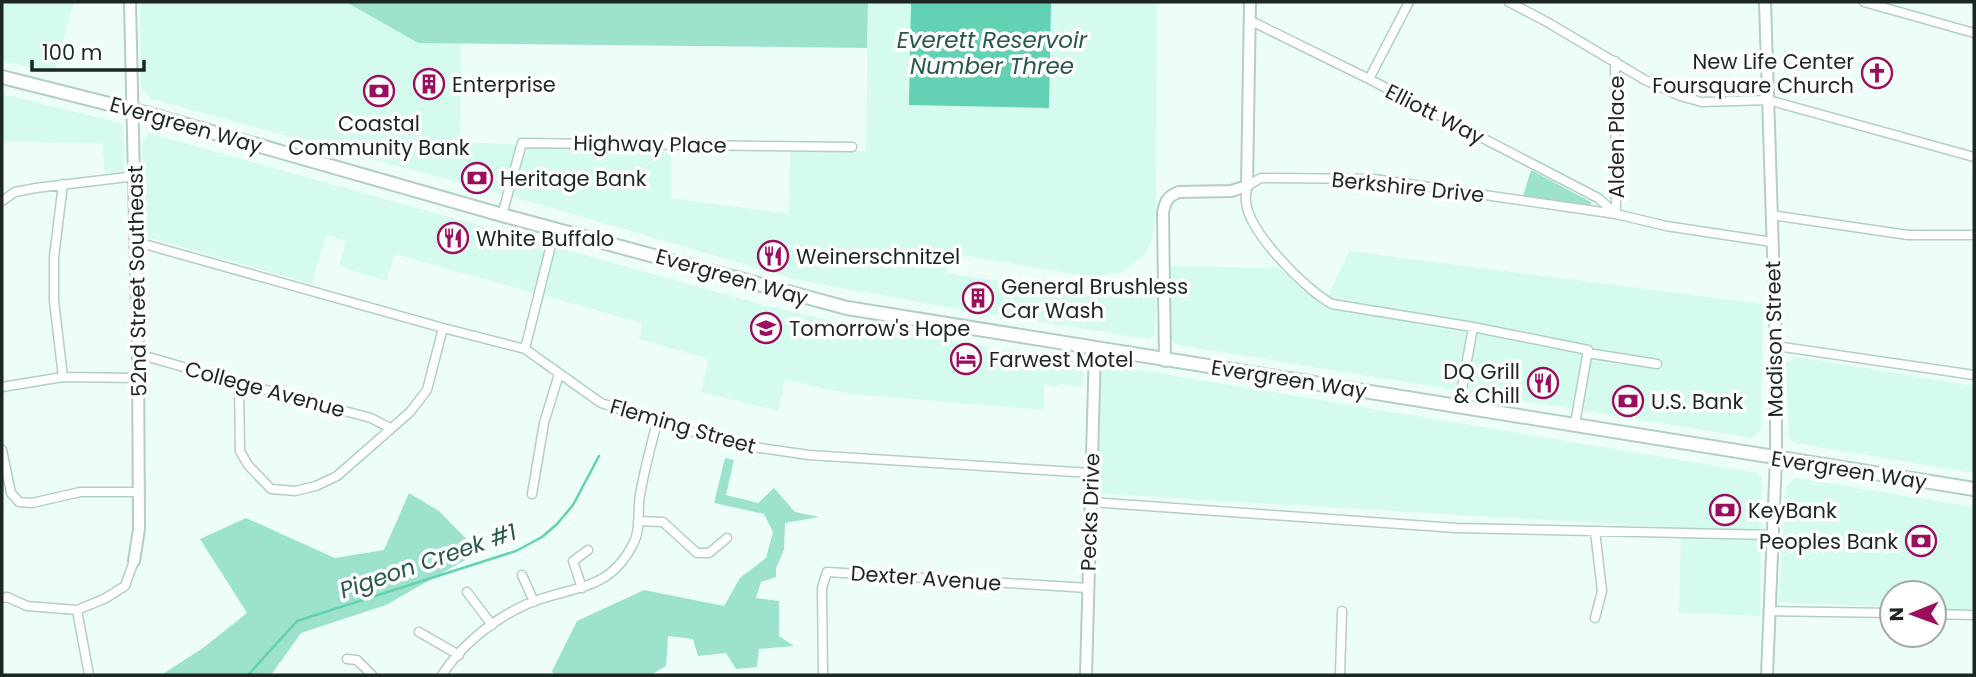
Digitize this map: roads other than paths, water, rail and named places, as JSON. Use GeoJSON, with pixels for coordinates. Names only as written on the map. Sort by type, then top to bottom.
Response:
{"type":"FeatureCollection","features":[{"type":"Feature","properties":{"kind":"main road","name":"Evergreen Way"},"geometry":{"type":"LineString","coordinates":[[2,77],[134,110],[502,215],[847,308],[1974,489]]}},
{"type":"Feature","properties":{"kind":"street","name":"52nd Street Southeast"},"geometry":{"type":"LineString","coordinates":[[130,2],[136,176],[139,492],[139,529],[134,561]]}},
{"type":"Feature","properties":{"kind":"street"},"geometry":{"type":"LineString","coordinates":[[1250,2],[1246,203],[1253,223],[1271,248],[1318,296],[1332,304],[1588,349],[1575,424]]}},
{"type":"Feature","properties":{"kind":"street"},"geometry":{"type":"LineString","coordinates":[[1369,79],[1409,2]]}},
{"type":"Feature","properties":{"kind":"street"},"geometry":{"type":"LineString","coordinates":[[1509,2],[1644,80],[1680,96],[1702,102],[1768,100],[1974,157]]}},
{"type":"Feature","properties":{"kind":"street","name":"Madison Street"},"geometry":{"type":"LineString","coordinates":[[1765,2],[1776,346],[1776,458],[1767,675]]}},
{"type":"Feature","properties":{"kind":"street"},"geometry":{"type":"LineString","coordinates":[[1864,2],[1974,33]]}},
{"type":"Feature","properties":{"kind":"street","name":"Elliott Way"},"geometry":{"type":"LineString","coordinates":[[1250,20],[1598,198],[1616,214]]}},
{"type":"Feature","properties":{"kind":"street","name":"Alden Place"},"geometry":{"type":"LineString","coordinates":[[1615,61],[1616,214]]}},
{"type":"Feature","properties":{"kind":"street","name":"Highway Place"},"geometry":{"type":"LineString","coordinates":[[502,215],[522,143],[852,147]]}},
{"type":"Feature","properties":{"kind":"street"},"geometry":{"type":"LineString","coordinates":[[2,201],[15,192],[136,176]]}},
{"type":"Feature","properties":{"kind":"street","name":"Berkshire Drive"},"geometry":{"type":"LineString","coordinates":[[1165,361],[1163,213],[1165,201],[1179,192],[1231,191],[1261,178],[1374,179],[1616,214],[1666,226],[1772,242]]}},
{"type":"Feature","properties":{"kind":"street"},"geometry":{"type":"LineString","coordinates":[[63,184],[54,257],[54,301],[63,377]]}},
{"type":"Feature","properties":{"kind":"street"},"geometry":{"type":"LineString","coordinates":[[1771,215],[1908,235],[1971,235]]}},
{"type":"Feature","properties":{"kind":"street"},"geometry":{"type":"LineString","coordinates":[[525,349],[555,229]]}},
{"type":"Feature","properties":{"kind":"street","name":"Fleming Street"},"geometry":{"type":"LineString","coordinates":[[137,242],[525,349],[601,403],[657,422],[760,449],[809,455],[1091,473]]}},
{"type":"Feature","properties":{"kind":"street"},"geometry":{"type":"LineString","coordinates":[[1459,405],[1473,327]]}},
{"type":"Feature","properties":{"kind":"street"},"geometry":{"type":"LineString","coordinates":[[239,383],[240,451],[254,472],[271,489],[295,491],[316,486],[337,476],[410,412],[427,390],[443,328]]}},
{"type":"Feature","properties":{"kind":"street"},"geometry":{"type":"LineString","coordinates":[[1776,346],[1974,375]]}},
{"type":"Feature","properties":{"kind":"street","name":"Pecks Drive"},"geometry":{"type":"LineString","coordinates":[[1086,675],[1095,348]]}},
{"type":"Feature","properties":{"kind":"street"},"geometry":{"type":"LineString","coordinates":[[1588,353],[1657,364]]}},
{"type":"Feature","properties":{"kind":"street","name":"College Avenue"},"geometry":{"type":"LineString","coordinates":[[138,354],[371,418],[390,428]]}},
{"type":"Feature","properties":{"kind":"street"},"geometry":{"type":"LineString","coordinates":[[531,494],[544,423],[558,374]]}},
{"type":"Feature","properties":{"kind":"street"},"geometry":{"type":"LineString","coordinates":[[2,387],[63,377],[138,378]]}},
{"type":"Feature","properties":{"kind":"street"},"geometry":{"type":"LineString","coordinates":[[442,675],[479,634],[503,616],[534,602],[593,585],[610,573],[625,557],[635,540],[640,495],[657,422]]}},
{"type":"Feature","properties":{"kind":"street"},"geometry":{"type":"LineString","coordinates":[[2,450],[11,493],[19,502],[32,503],[80,492],[139,492]]}},
{"type":"Feature","properties":{"kind":"street"},"geometry":{"type":"LineString","coordinates":[[1091,502],[1456,528],[1773,535]]}},
{"type":"Feature","properties":{"kind":"street"},"geometry":{"type":"LineString","coordinates":[[638,521],[663,522],[697,553],[709,553],[727,538]]}},
{"type":"Feature","properties":{"kind":"street"},"geometry":{"type":"LineString","coordinates":[[1595,531],[1602,591],[1595,618]]}},
{"type":"Feature","properties":{"kind":"street"},"geometry":{"type":"LineString","coordinates":[[582,588],[573,561],[587,550]]}},
{"type":"Feature","properties":{"kind":"street"},"geometry":{"type":"LineString","coordinates":[[2,598],[7,597],[27,606],[77,610],[104,599],[125,586],[134,561]]}},
{"type":"Feature","properties":{"kind":"street","name":"Dexter Avenue"},"geometry":{"type":"LineString","coordinates":[[823,675],[822,588],[827,572],[1088,588]]}},
{"type":"Feature","properties":{"kind":"street"},"geometry":{"type":"LineString","coordinates":[[522,575],[534,602]]}},
{"type":"Feature","properties":{"kind":"street"},"geometry":{"type":"LineString","coordinates":[[467,592],[492,625]]}},
{"type":"Feature","properties":{"kind":"street"},"geometry":{"type":"LineString","coordinates":[[77,610],[89,675]]}},
{"type":"Feature","properties":{"kind":"street"},"geometry":{"type":"LineString","coordinates":[[1340,675],[1342,611]]}},
{"type":"Feature","properties":{"kind":"street"},"geometry":{"type":"LineString","coordinates":[[1769,611],[1878,613]]}},
{"type":"Feature","properties":{"kind":"street"},"geometry":{"type":"LineString","coordinates":[[1948,614],[1974,615]]}},
{"type":"Feature","properties":{"kind":"street"},"geometry":{"type":"LineString","coordinates":[[419,632],[459,655]]}},
{"type":"Feature","properties":{"kind":"street"},"geometry":{"type":"LineString","coordinates":[[347,659],[357,660],[372,675]]}},
{"type":"Feature","properties":{"kind":"water","name":"Everett Reservoir Number Three"},"geometry":{"type":"Polygon","coordinates":[[[911,2],[1051,2],[1049,108],[909,105],[911,2]]]}},
{"type":"Feature","properties":{"kind":"waterway","name":"Pigeon Creek #1"},"geometry":{"type":"LineString","coordinates":[[248,675],[297,621],[516,551],[542,537],[573,505],[599,456]]}},
{"type":"Feature","properties":{"kind":"place","name":"New Life Center Foursquare Church"},"geometry":{"type":"Point","coordinates":[1877,73]}},
{"type":"Feature","properties":{"kind":"place","name":"Enterprise"},"geometry":{"type":"Point","coordinates":[429,84]}},
{"type":"Feature","properties":{"kind":"place","name":"Coastal Community Bank"},"geometry":{"type":"Point","coordinates":[379,91]}},
{"type":"Feature","properties":{"kind":"place","name":"Heritage Bank"},"geometry":{"type":"Point","coordinates":[477,178]}},
{"type":"Feature","properties":{"kind":"place","name":"White Buffalo"},"geometry":{"type":"Point","coordinates":[453,238]}},
{"type":"Feature","properties":{"kind":"place","name":"Weinerschnitzel"},"geometry":{"type":"Point","coordinates":[773,256]}},
{"type":"Feature","properties":{"kind":"place","name":"General Brushless Car Wash"},"geometry":{"type":"Point","coordinates":[978,298]}},
{"type":"Feature","properties":{"kind":"place","name":"Tomorrow's Hope"},"geometry":{"type":"Point","coordinates":[766,328]}},
{"type":"Feature","properties":{"kind":"place","name":"Farwest Motel"},"geometry":{"type":"Point","coordinates":[966,359]}},
{"type":"Feature","properties":{"kind":"place","name":"DQ Grill & Chill"},"geometry":{"type":"Point","coordinates":[1543,383]}},
{"type":"Feature","properties":{"kind":"place","name":"U.S. Bank"},"geometry":{"type":"Point","coordinates":[1628,401]}},
{"type":"Feature","properties":{"kind":"place","name":"KeyBank"},"geometry":{"type":"Point","coordinates":[1725,510]}},
{"type":"Feature","properties":{"kind":"place","name":"Peoples Bank"},"geometry":{"type":"Point","coordinates":[1921,541]}}]}
